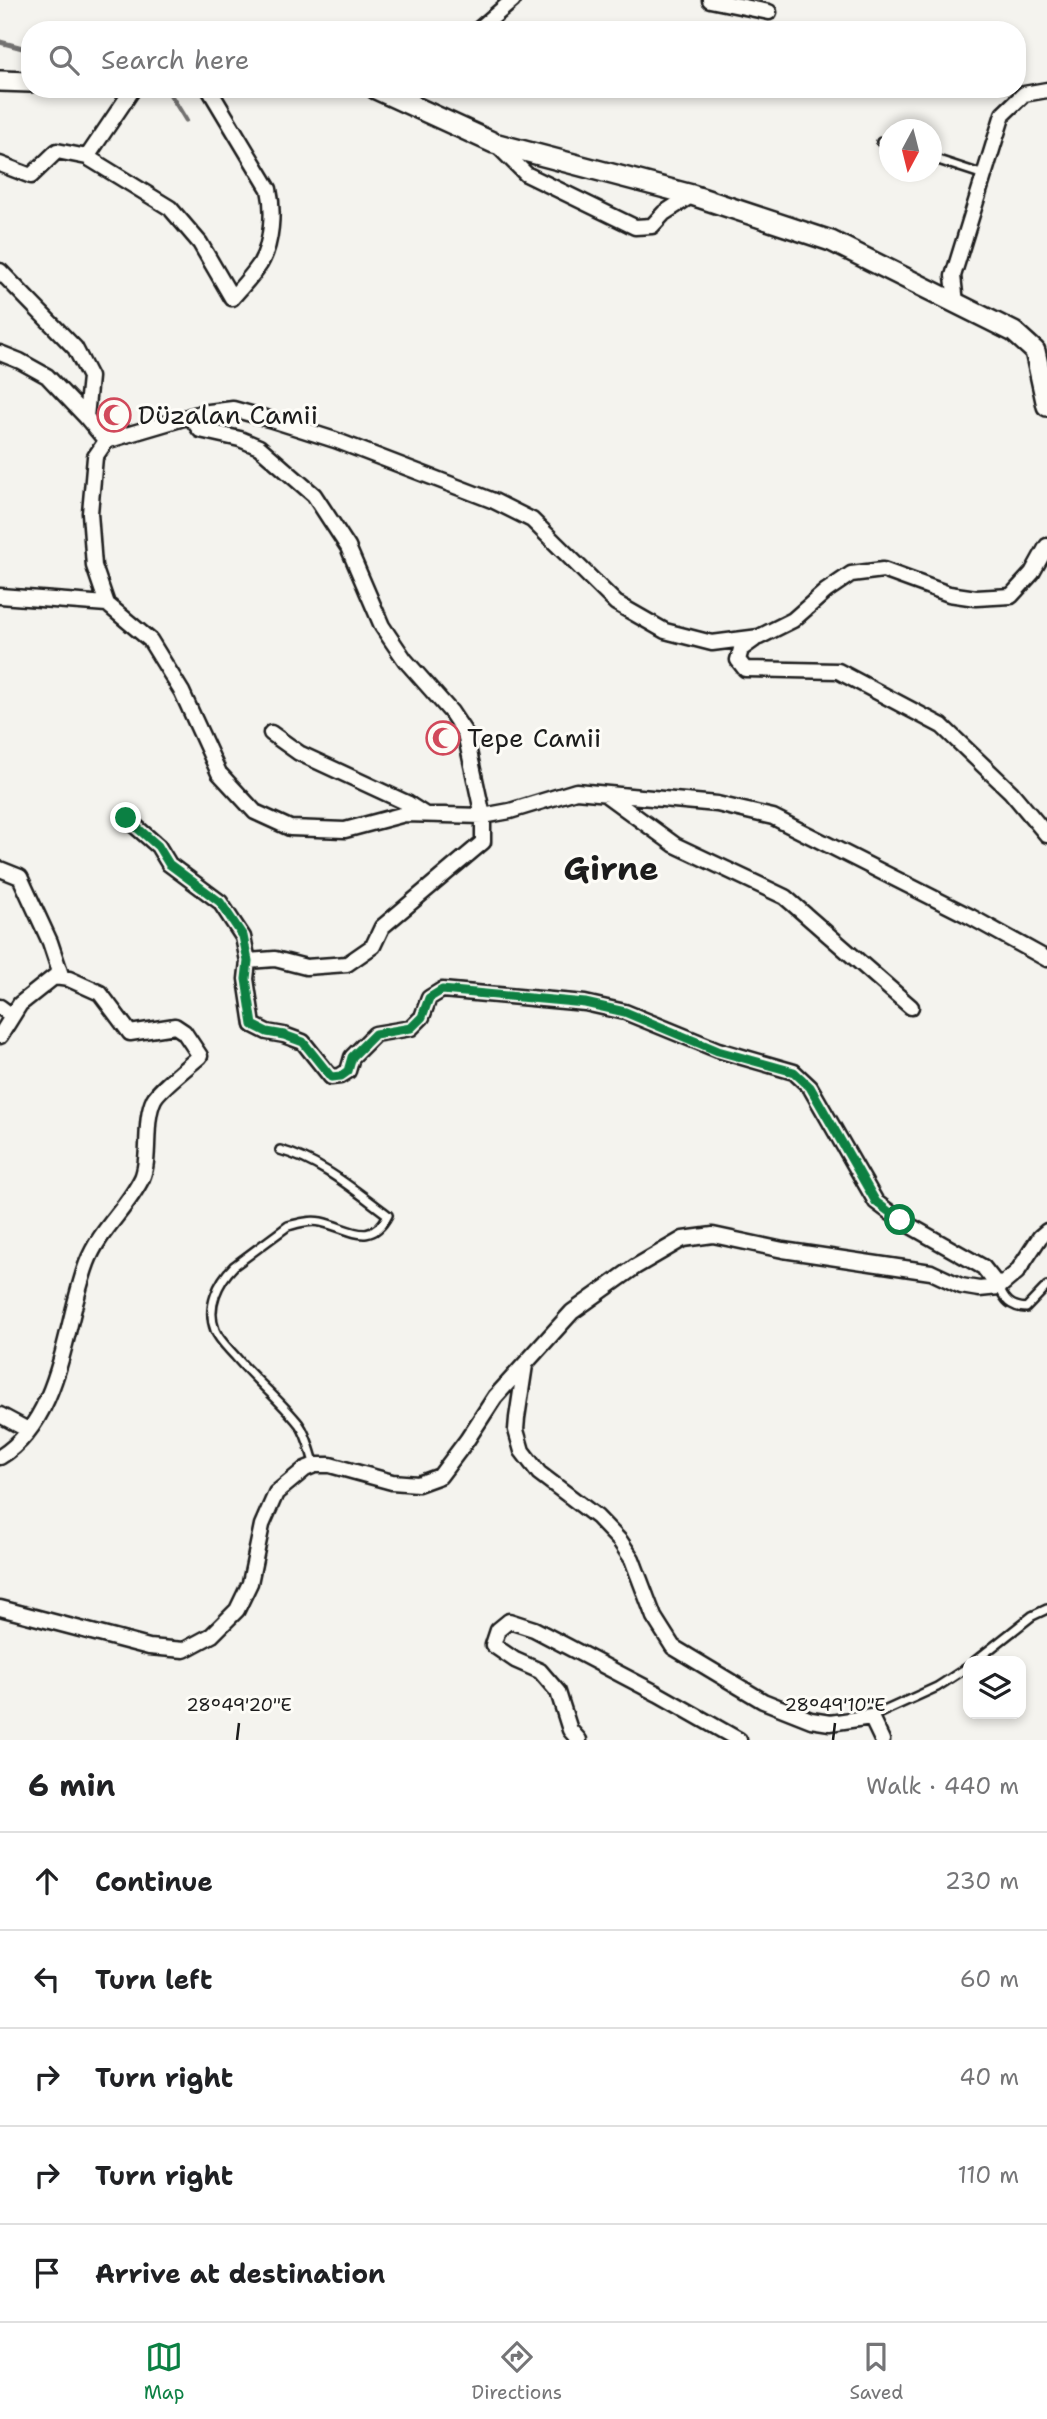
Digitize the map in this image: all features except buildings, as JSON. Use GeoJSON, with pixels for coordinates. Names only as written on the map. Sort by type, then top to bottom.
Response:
{"type":"FeatureCollection","features":[{"type":"Feature","properties":{"kind":"street"},"geometry":{"type":"LineString","coordinates":[[488,21],[513,0]]}},
{"type":"Feature","properties":{"kind":"street"},"geometry":{"type":"LineString","coordinates":[[710,0],[769,12]]}},
{"type":"Feature","properties":{"kind":"street"},"geometry":{"type":"LineString","coordinates":[[0,80],[21,81]]}},
{"type":"Feature","properties":{"kind":"street"},"geometry":{"type":"LineString","coordinates":[[1026,94],[1047,90]]}},
{"type":"Feature","properties":{"kind":"street"},"geometry":{"type":"LineString","coordinates":[[87,157],[127,98]]}},
{"type":"Feature","properties":{"kind":"street"},"geometry":{"type":"LineString","coordinates":[[0,164],[30,176],[57,151],[87,157],[170,208],[200,243],[232,298],[262,261],[269,237],[272,202],[269,189],[214,98]]}},
{"type":"Feature","properties":{"kind":"street"},"geometry":{"type":"LineString","coordinates":[[415,98],[494,143],[526,174],[635,227],[652,226],[664,213],[692,195]]}},
{"type":"Feature","properties":{"kind":"street"},"geometry":{"type":"LineString","coordinates":[[956,303],[953,276],[984,175],[1003,114],[1020,98]]}},
{"type":"Feature","properties":{"kind":"street"},"geometry":{"type":"LineString","coordinates":[[494,143],[692,195],[831,241],[1014,332],[1035,351],[1047,406]]}},
{"type":"Feature","properties":{"kind":"street"},"geometry":{"type":"LineString","coordinates":[[0,271],[75,348],[90,377],[86,417]]}},
{"type":"Feature","properties":{"kind":"street"},"geometry":{"type":"LineString","coordinates":[[0,354],[20,361],[47,376],[106,441]]}},
{"type":"Feature","properties":{"kind":"street"},"geometry":{"type":"LineString","coordinates":[[759,637],[712,643],[665,631],[617,603],[532,520],[494,501],[335,440],[233,409],[190,416],[106,441],[95,457],[90,513],[94,566],[107,604],[150,639],[182,692],[219,773],[255,812],[290,828],[345,830],[405,814],[483,816],[510,811],[576,791],[717,804],[773,817],[971,917],[1047,959]]}},
{"type":"Feature","properties":{"kind":"street"},"geometry":{"type":"LineString","coordinates":[[190,416],[200,430],[240,439],[259,447],[313,495],[348,547],[382,626],[405,660],[451,712],[465,733],[483,816],[483,842],[382,927],[373,946],[347,964],[306,967],[275,959],[248,961]]}},
{"type":"Feature","properties":{"kind":"street"},"geometry":{"type":"LineString","coordinates":[[1047,547],[1032,573],[1011,596],[976,598],[949,594],[884,570],[850,574],[793,620],[741,649],[738,660],[745,669],[838,671],[942,726],[1011,792],[1047,835]]}},
{"type":"Feature","properties":{"kind":"street"},"geometry":{"type":"LineString","coordinates":[[0,596],[107,604]]}},
{"type":"Feature","properties":{"kind":"street"},"geometry":{"type":"LineString","coordinates":[[271,733],[299,753],[407,803],[424,814]]}},
{"type":"Feature","properties":{"kind":"street"},"geometry":{"type":"LineString","coordinates":[[604,793],[675,845],[785,897],[911,1007]]}},
{"type":"Feature","properties":{"kind":"street"},"geometry":{"type":"LineString","coordinates":[[126,818],[158,846],[169,864],[220,902],[243,936],[248,961],[246,979],[253,1025],[267,1032],[303,1042],[331,1077],[341,1076],[348,1071],[352,1057],[375,1034],[411,1028],[422,1017],[429,998],[442,990],[585,1003],[625,1012],[718,1051],[794,1072],[810,1087],[876,1202],[900,1220],[984,1266],[999,1287]]}},
{"type":"Feature","properties":{"kind":"street"},"geometry":{"type":"LineString","coordinates":[[0,869],[20,877],[50,942],[62,978]]}},
{"type":"Feature","properties":{"kind":"street"},"geometry":{"type":"LineString","coordinates":[[0,1036],[6,1012],[54,977],[69,979],[100,993],[130,1033],[175,1026],[184,1032],[200,1056],[154,1098],[149,1118],[143,1176],[104,1230],[88,1262],[46,1404],[14,1448],[0,1457]]}},
{"type":"Feature","properties":{"kind":"street"},"geometry":{"type":"LineString","coordinates":[[0,1608],[149,1647],[184,1650],[212,1635],[237,1610],[250,1583],[262,1525],[276,1493],[305,1469],[315,1465],[330,1465],[392,1482],[418,1484],[440,1476],[495,1397],[572,1312],[635,1267],[683,1239],[713,1235],[783,1250],[931,1272],[961,1286],[979,1289],[999,1287],[1017,1272],[1040,1237],[1047,1231]]}},
{"type":"Feature","properties":{"kind":"street"},"geometry":{"type":"LineString","coordinates":[[525,1363],[516,1430],[522,1451],[540,1473],[597,1517],[620,1541],[632,1559],[654,1617],[673,1647],[763,1702],[811,1720],[830,1723],[871,1717],[882,1740]]}},
{"type":"Feature","properties":{"kind":"street"},"geometry":{"type":"LineString","coordinates":[[0,1415],[28,1430]]}},
{"type":"Feature","properties":{"kind":"street"},"geometry":{"type":"LineString","coordinates":[[579,1740],[570,1730],[558,1692],[540,1671],[515,1660],[494,1645],[498,1630],[509,1621],[534,1629],[739,1740]]}},
{"type":"Feature","properties":{"kind":"lane"},"geometry":{"type":"LineString","coordinates":[[942,161],[984,175]]}},
{"type":"Feature","properties":{"kind":"lane"},"geometry":{"type":"LineString","coordinates":[[280,1150],[303,1156],[388,1215],[381,1228],[370,1234],[319,1222],[288,1226],[234,1266],[217,1290],[213,1324],[219,1338],[257,1382],[299,1424],[315,1465]]}},
{"type":"Feature","properties":{"kind":"lane"},"geometry":{"type":"LineString","coordinates":[[999,1287],[1007,1302],[1026,1308],[1047,1286]]}},
{"type":"Feature","properties":{"kind":"lane"},"geometry":{"type":"LineString","coordinates":[[981,1656],[1032,1616],[1047,1609]]}},
{"type":"Feature","properties":{"kind":"lane"},"geometry":{"type":"LineString","coordinates":[[871,1717],[937,1687],[963,1670]]}},
{"type":"Feature","properties":{"kind":"waterway"},"geometry":{"type":"LineString","coordinates":[[0,42],[21,48]]}},
{"type":"Feature","properties":{"kind":"waterway"},"geometry":{"type":"LineString","coordinates":[[173,98],[186,120]]}},
{"type":"Feature","properties":{"kind":"place","name":"Düzalan Camii"},"geometry":{"type":"Point","coordinates":[114,415]}},
{"type":"Feature","properties":{"kind":"place","name":"Tepe Camii"},"geometry":{"type":"Point","coordinates":[443,738]}},
{"type":"Feature","properties":{"kind":"district","name":"Girne"},"geometry":{"type":"Point","coordinates":[611,868]}},
{"type":"Feature","properties":{"kind":"route"},"geometry":{"type":"LineString","coordinates":[[126,818],[158,846],[169,864],[220,902],[243,936],[248,961],[246,979],[253,1025],[267,1032],[303,1042],[331,1077],[341,1076],[348,1071],[352,1057],[375,1034],[411,1028],[422,1017],[429,998],[442,990],[585,1003],[625,1012],[718,1051],[794,1072],[810,1087],[876,1202],[900,1220]]}}]}
